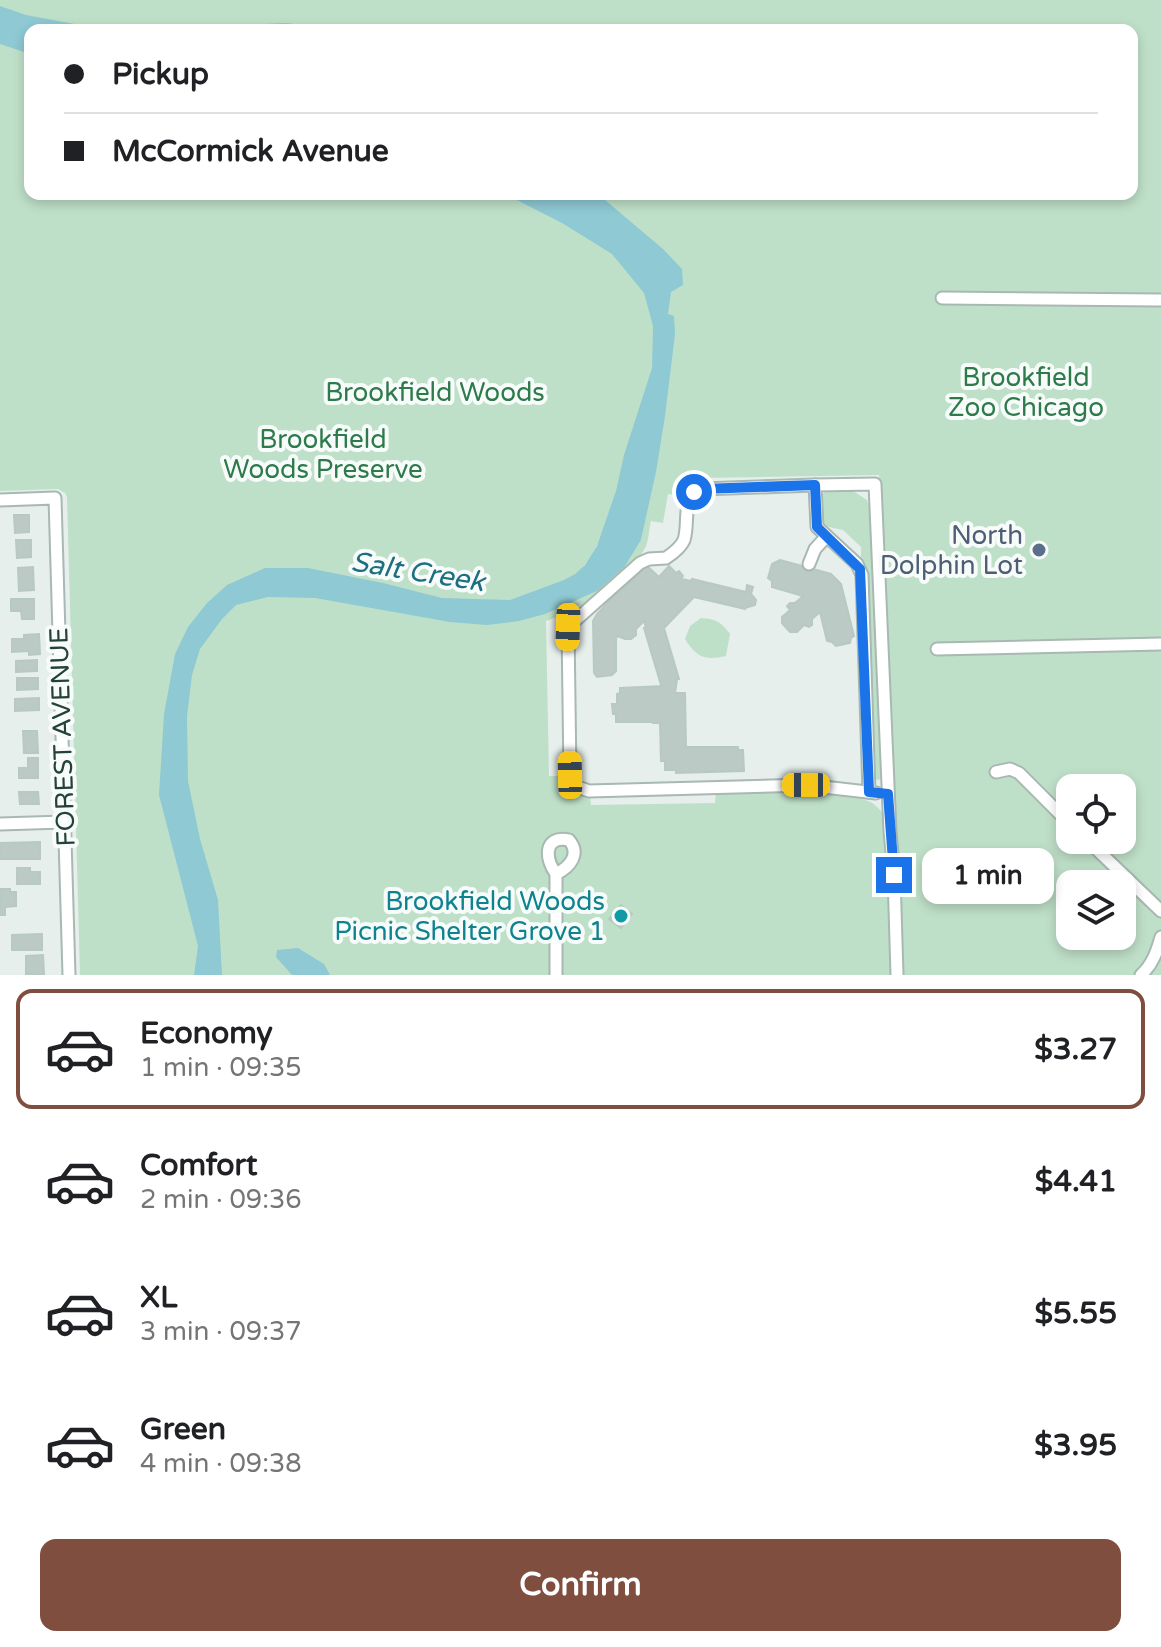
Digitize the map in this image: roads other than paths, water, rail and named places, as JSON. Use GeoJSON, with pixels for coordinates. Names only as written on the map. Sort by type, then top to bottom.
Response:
{"type":"FeatureCollection","features":[{"type":"Feature","properties":{"kind":"street"},"geometry":{"type":"LineString","coordinates":[[942,298],[1161,300]]}},
{"type":"Feature","properties":{"kind":"street"},"geometry":{"type":"LineString","coordinates":[[888,794],[806,785],[589,791],[575,786],[570,775],[568,627],[640,563],[666,558],[683,542],[690,498],[694,492],[702,489],[875,484],[897,975]]}},
{"type":"Feature","properties":{"kind":"street"},"geometry":{"type":"LineString","coordinates":[[815,485],[817,527],[857,564],[862,575],[869,792]]}},
{"type":"Feature","properties":{"kind":"street","name":"FOREST AVENUE"},"geometry":{"type":"LineString","coordinates":[[0,500],[55,498],[69,975]]}},
{"type":"Feature","properties":{"kind":"street"},"geometry":{"type":"LineString","coordinates":[[809,564],[815,549],[826,537]]}},
{"type":"Feature","properties":{"kind":"street"},"geometry":{"type":"LineString","coordinates":[[937,649],[1161,644]]}},
{"type":"Feature","properties":{"kind":"street"},"geometry":{"type":"LineString","coordinates":[[996,772],[1010,769],[1019,773],[1056,810]]}},
{"type":"Feature","properties":{"kind":"street"},"geometry":{"type":"LineString","coordinates":[[0,824],[64,822]]}},
{"type":"Feature","properties":{"kind":"street"},"geometry":{"type":"LineString","coordinates":[[1102,854],[1161,911]]}},
{"type":"Feature","properties":{"kind":"street"},"geometry":{"type":"LineString","coordinates":[[556,874],[556,975]]}},
{"type":"Feature","properties":{"kind":"street"},"geometry":{"type":"LineString","coordinates":[[1141,975],[1157,953],[1161,937]]}},
{"type":"Feature","properties":{"kind":"water"},"geometry":{"type":"Polygon","coordinates":[[[0,6],[26,15],[75,24],[24,24],[24,52],[0,44],[0,6]]]}},
{"type":"Feature","properties":{"kind":"water","name":"Salt Creek"},"geometry":{"type":"Polygon","coordinates":[[[517,200],[605,200],[682,269],[683,285],[671,292],[668,314],[674,316],[675,334],[656,472],[641,540],[625,566],[597,591],[545,614],[519,621],[487,625],[450,622],[315,598],[268,597],[236,605],[200,649],[192,675],[187,716],[188,781],[200,839],[218,900],[222,975],[194,975],[198,946],[159,795],[164,714],[175,654],[188,627],[207,603],[227,585],[265,568],[308,568],[442,598],[510,600],[575,574],[597,546],[652,368],[653,326],[644,293],[612,254],[517,200]]]}},
{"type":"Feature","properties":{"kind":"water"},"geometry":{"type":"Polygon","coordinates":[[[298,948],[324,964],[330,975],[292,975],[276,957],[277,950],[298,948]]]}},
{"type":"Feature","properties":{"kind":"place","name":"North Dolphin Lot"},"geometry":{"type":"Point","coordinates":[1039,550]}},
{"type":"Feature","properties":{"kind":"place","name":"Brookfield Woods Picnic Shelter Grove 1"},"geometry":{"type":"Point","coordinates":[621,916]}},
{"type":"Feature","properties":{"kind":"park label","name":"Brookfield Woods"},"geometry":{"type":"Point","coordinates":[435,392]}},
{"type":"Feature","properties":{"kind":"park label","name":"Brookfield Zoo Chicago"},"geometry":{"type":"Point","coordinates":[1026,392]}},
{"type":"Feature","properties":{"kind":"park label","name":"Brookfield Woods Preserve"},"geometry":{"type":"Point","coordinates":[323,454]}}]}
